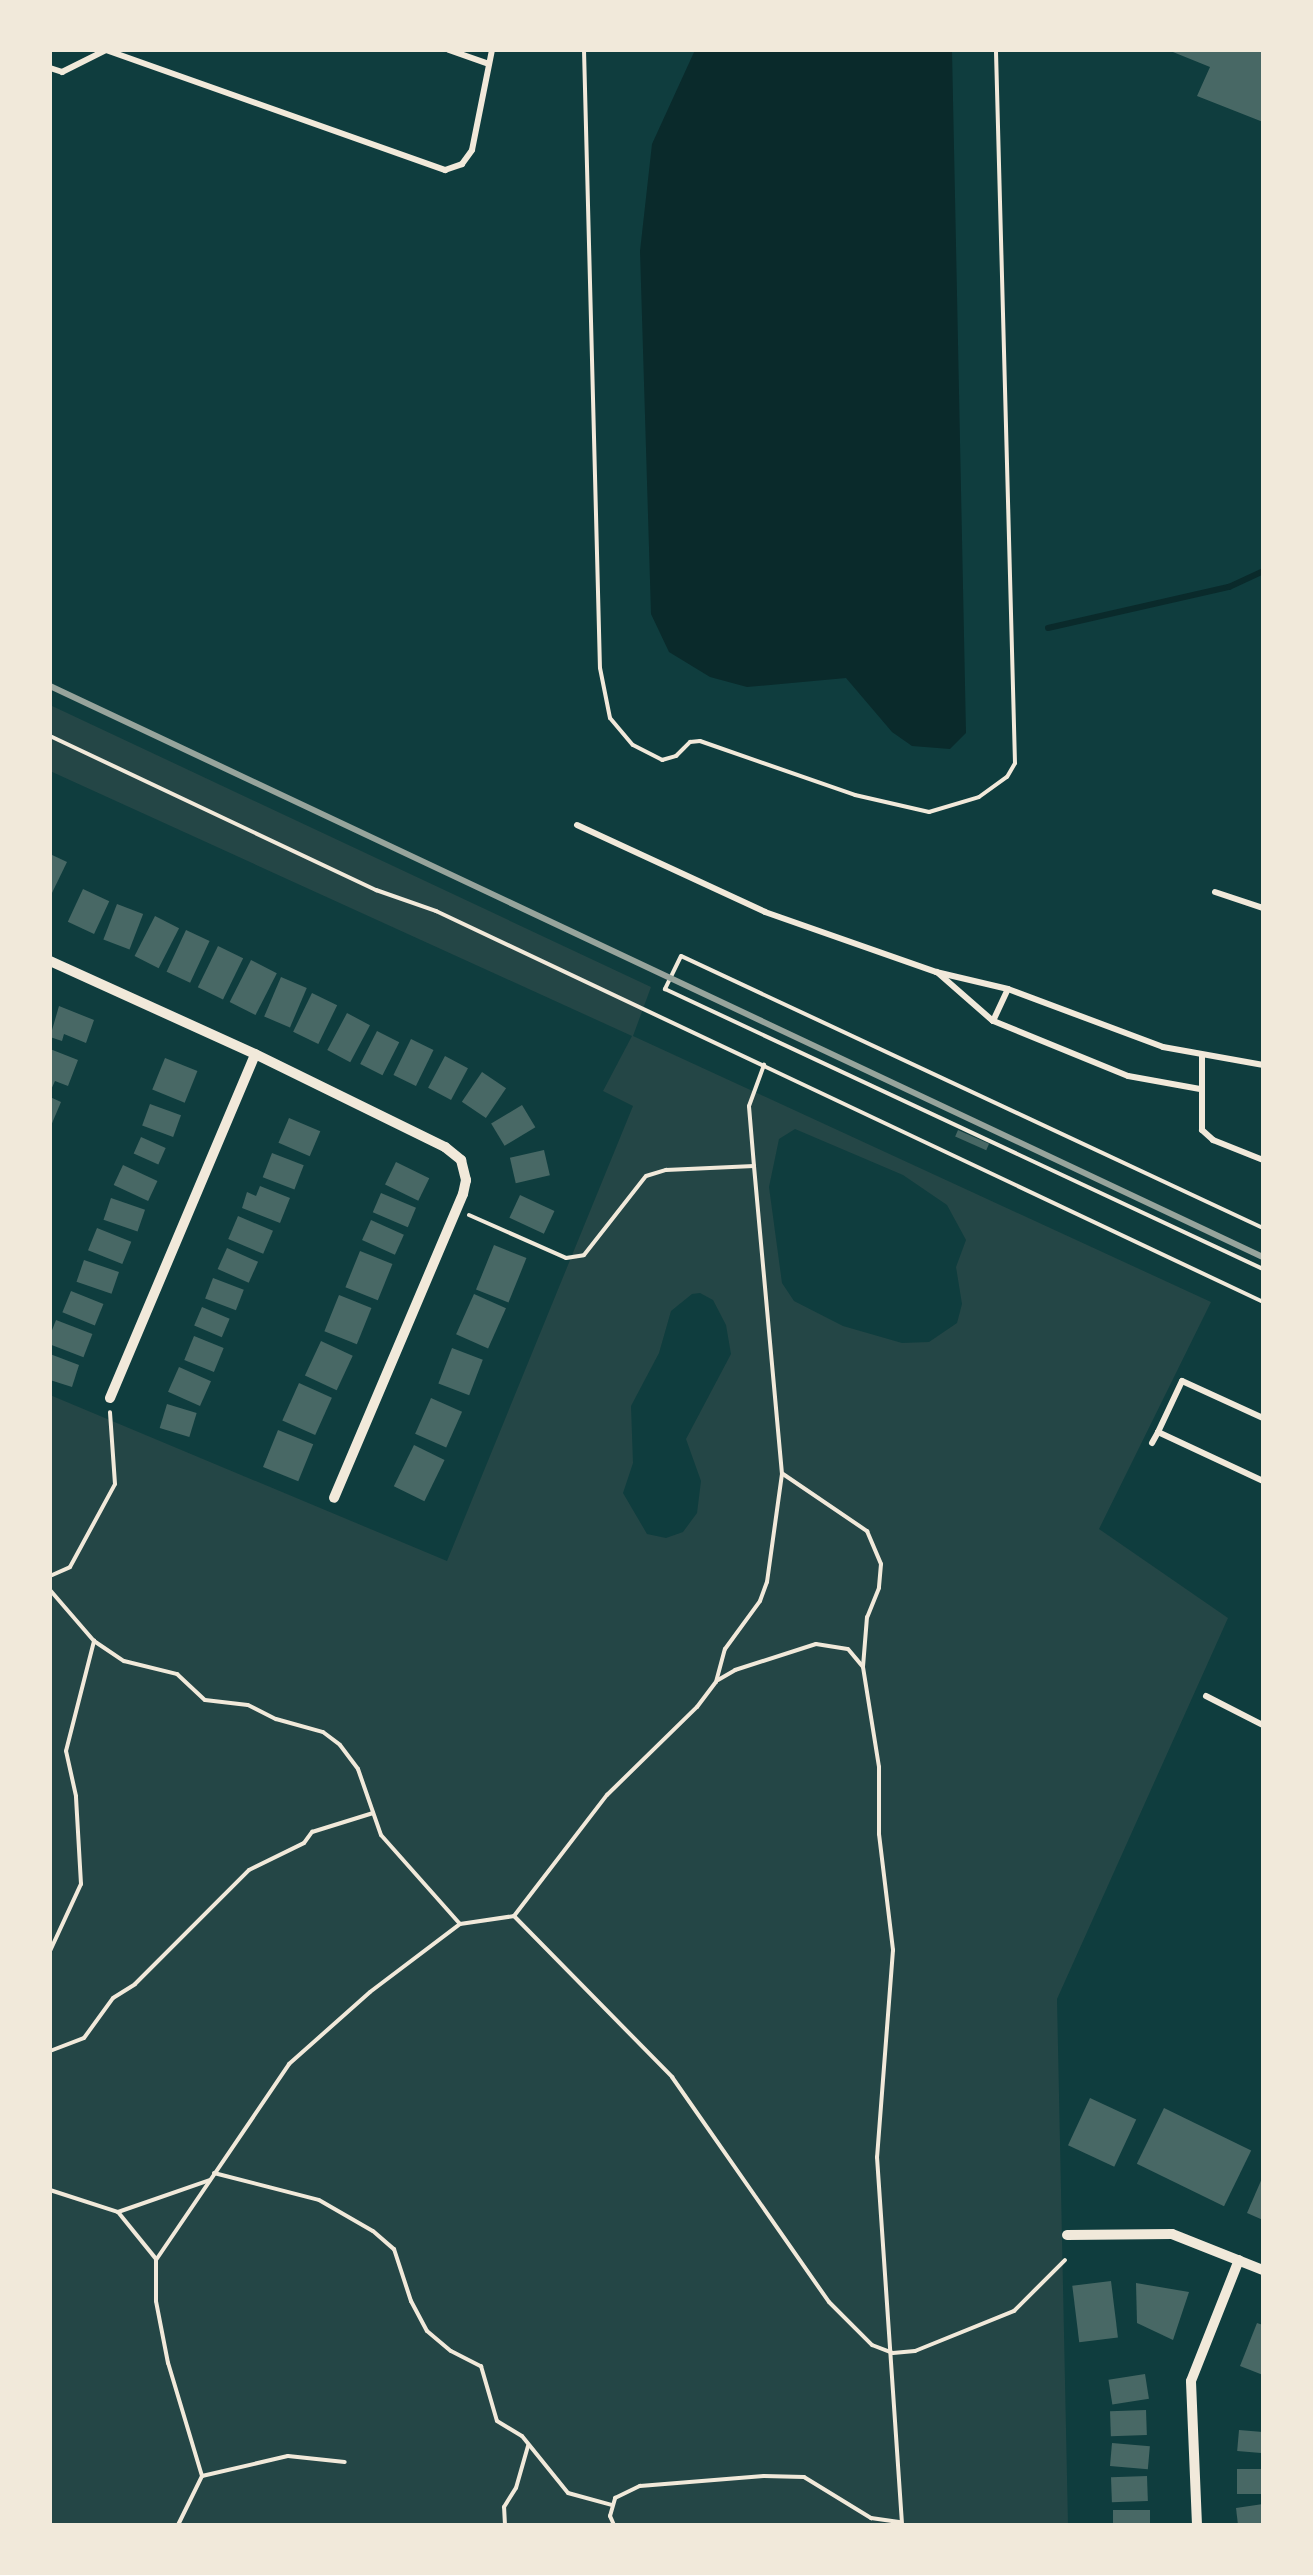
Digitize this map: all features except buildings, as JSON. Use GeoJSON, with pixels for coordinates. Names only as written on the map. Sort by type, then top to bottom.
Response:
{"type":"FeatureCollection","features":[{"type":"Feature","properties":{"kind":"street"},"geometry":{"type":"LineString","coordinates":[[50,961],[445,1146],[460,1160],[466,1173],[463,1194],[334,1498]]}},
{"type":"Feature","properties":{"kind":"street"},"geometry":{"type":"LineString","coordinates":[[110,1398],[254,1054]]}},
{"type":"Feature","properties":{"kind":"street"},"geometry":{"type":"LineString","coordinates":[[1067,2235],[1172,2234],[1263,2270]]}},
{"type":"Feature","properties":{"kind":"street"},"geometry":{"type":"LineString","coordinates":[[1197,2525],[1191,2381],[1239,2260]]}},
{"type":"Feature","properties":{"kind":"lane"},"geometry":{"type":"LineString","coordinates":[[50,68],[62,72],[106,50],[445,170],[462,164],[472,150],[492,50]]}},
{"type":"Feature","properties":{"kind":"lane"},"geometry":{"type":"LineString","coordinates":[[449,50],[489,64]]}},
{"type":"Feature","properties":{"kind":"lane"},"geometry":{"type":"LineString","coordinates":[[577,825],[729,898],[936,972],[1008,989],[1163,1047],[1263,1065]]}},
{"type":"Feature","properties":{"kind":"lane"},"geometry":{"type":"LineString","coordinates":[[1215,892],[1263,908]]}},
{"type":"Feature","properties":{"kind":"lane"},"geometry":{"type":"LineString","coordinates":[[936,972],[992,1021],[1114,1071],[1200,1089]]}},
{"type":"Feature","properties":{"kind":"lane"},"geometry":{"type":"LineString","coordinates":[[992,1021],[1008,989]]}},
{"type":"Feature","properties":{"kind":"lane"},"geometry":{"type":"LineString","coordinates":[[1202,1055],[1200,1122],[1207,1136],[1263,1160]]}},
{"type":"Feature","properties":{"kind":"lane"},"geometry":{"type":"LineString","coordinates":[[1152,1443],[1182,1381],[1263,1418]]}},
{"type":"Feature","properties":{"kind":"lane"},"geometry":{"type":"LineString","coordinates":[[1158,1432],[1263,1481]]}},
{"type":"Feature","properties":{"kind":"lane"},"geometry":{"type":"LineString","coordinates":[[1206,1696],[1263,1724]]}},
{"type":"Feature","properties":{"kind":"path"},"geometry":{"type":"LineString","coordinates":[[584,50],[600,668],[606,709],[633,744],[662,760],[676,756],[690,742],[700,741],[855,795],[929,812],[980,797],[1007,777],[1015,763],[996,50]]}},
{"type":"Feature","properties":{"kind":"path"},"geometry":{"type":"LineString","coordinates":[[50,736],[376,890],[426,906],[1263,1302]]}},
{"type":"Feature","properties":{"kind":"path"},"geometry":{"type":"LineString","coordinates":[[1263,1228],[681,956],[665,989],[1263,1270]]}},
{"type":"Feature","properties":{"kind":"path"},"geometry":{"type":"LineString","coordinates":[[716,1682],[725,1649],[760,1601],[767,1582],[782,1474],[749,1106],[764,1065]]}},
{"type":"Feature","properties":{"kind":"path"},"geometry":{"type":"LineString","coordinates":[[470,1216],[570,1259],[584,1255],[635,1184],[662,1171],[754,1166]]}},
{"type":"Feature","properties":{"kind":"path"},"geometry":{"type":"LineString","coordinates":[[662,1171],[664,1180]]}},
{"type":"Feature","properties":{"kind":"path"},"geometry":{"type":"LineString","coordinates":[[602,1233],[611,1239]]}},
{"type":"Feature","properties":{"kind":"path"},"geometry":{"type":"LineString","coordinates":[[50,1576],[70,1567],[115,1484],[110,1398]]}},
{"type":"Feature","properties":{"kind":"path"},"geometry":{"type":"LineString","coordinates":[[614,2525],[612,2505],[623,2492],[640,2486],[804,2477],[871,2518],[901,2523],[876,2157],[893,1950],[879,1834],[879,1767],[864,1666],[867,1617],[879,1588],[881,1564],[867,1531],[782,1474]]}},
{"type":"Feature","properties":{"kind":"path"},"geometry":{"type":"LineString","coordinates":[[50,1590],[94,1641],[124,1661],[182,1676],[205,1700],[248,1705],[276,1719],[323,1732],[340,1744],[358,1769],[381,1835],[460,1924]]}},
{"type":"Feature","properties":{"kind":"path"},"geometry":{"type":"LineString","coordinates":[[50,1951],[81,1884],[76,1796],[66,1751],[94,1641]]}},
{"type":"Feature","properties":{"kind":"path"},"geometry":{"type":"LineString","coordinates":[[178,2525],[202,2476],[165,2347],[156,2301],[156,2260],[289,2064],[370,1992],[460,1924],[514,1916],[607,1795],[698,1706],[716,1682],[734,1670],[816,1644],[848,1650],[864,1666]]}},
{"type":"Feature","properties":{"kind":"path"},"geometry":{"type":"LineString","coordinates":[[50,2052],[84,2038],[112,1998],[135,1984],[249,1870],[304,1843],[312,1832],[372,1813]]}},
{"type":"Feature","properties":{"kind":"path"},"geometry":{"type":"LineString","coordinates":[[514,1916],[672,2077],[829,2302],[872,2345],[915,2351],[1014,2310],[1066,2260]]}},
{"type":"Feature","properties":{"kind":"path"},"geometry":{"type":"LineString","coordinates":[[214,2173],[319,2200],[373,2230],[394,2249],[411,2301],[427,2331],[451,2351],[482,2366],[494,2417],[511,2426],[529,2444],[568,2493],[612,2505]]}},
{"type":"Feature","properties":{"kind":"path"},"geometry":{"type":"LineString","coordinates":[[118,2212],[210,2180]]}},
{"type":"Feature","properties":{"kind":"path"},"geometry":{"type":"LineString","coordinates":[[50,2190],[118,2212],[156,2260]]}},
{"type":"Feature","properties":{"kind":"path"},"geometry":{"type":"LineString","coordinates":[[505,2525],[504,2507],[516,2488],[523,2452],[529,2444]]}},
{"type":"Feature","properties":{"kind":"path"},"geometry":{"type":"LineString","coordinates":[[202,2476],[288,2456],[345,2462]]}},
{"type":"Feature","properties":{"kind":"shaded area"},"geometry":{"type":"Polygon","coordinates":[[[695,50],[952,50],[966,733],[950,749],[912,746],[892,732],[846,678],[747,687],[710,677],[669,652],[651,614],[640,251],[652,144],[695,50]]]}},
{"type":"Feature","properties":{"kind":"shaded area"},"geometry":{"type":"Polygon","coordinates":[[[50,705],[651,987],[633,1036],[1211,1302],[1099,1529],[1228,1618],[1057,1999],[1068,2525],[50,2525],[50,1395],[447,1561],[633,1106],[603,1091],[632,1036],[50,771],[50,705]],[[795,1129],[779,1139],[769,1187],[782,1283],[794,1301],[843,1326],[902,1343],[929,1342],[957,1323],[962,1304],[956,1267],[966,1240],[947,1205],[903,1175],[795,1129]],[[700,1293],[692,1294],[671,1311],[659,1353],[631,1406],[633,1463],[623,1493],[647,1534],[666,1538],[683,1532],[697,1513],[701,1481],[686,1439],[731,1354],[726,1325],[713,1300],[700,1293]]]}},
{"type":"Feature","properties":{"kind":"waterway"},"geometry":{"type":"LineString","coordinates":[[1048,628],[1229,587],[1263,571]]}},
{"type":"Feature","properties":{"kind":"railway"},"geometry":{"type":"LineString","coordinates":[[50,686],[1263,1257]]}}]}
